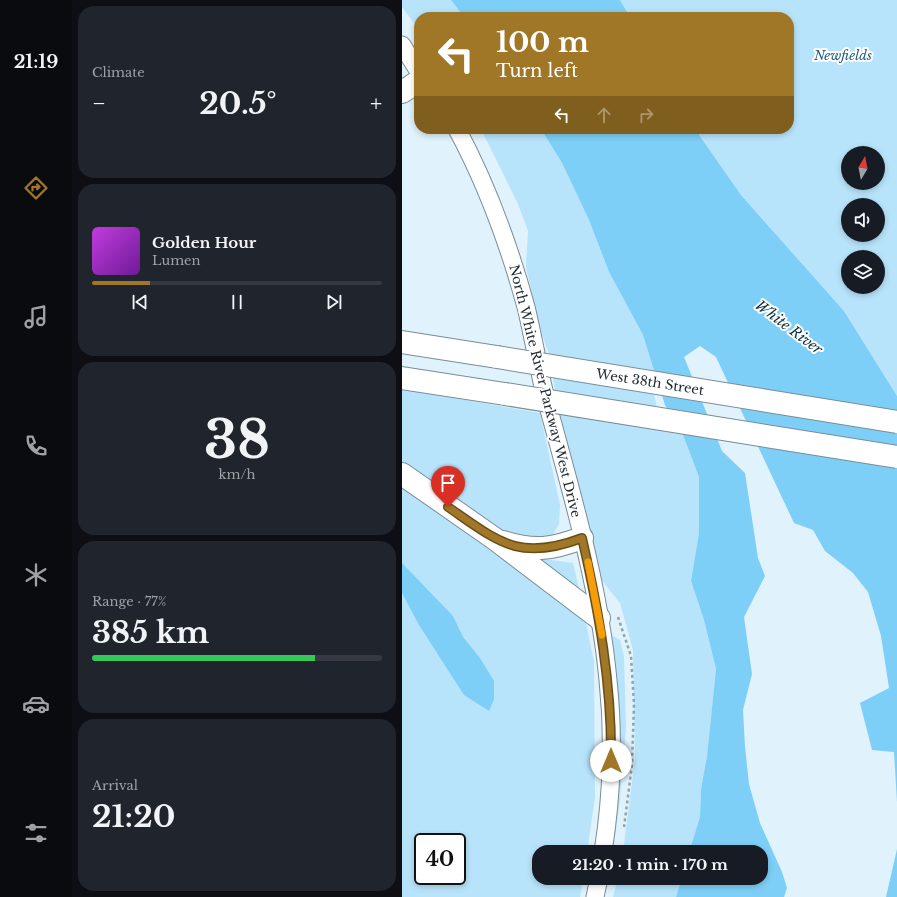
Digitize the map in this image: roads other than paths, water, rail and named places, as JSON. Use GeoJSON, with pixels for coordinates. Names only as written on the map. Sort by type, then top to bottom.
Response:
{"type":"FeatureCollection","features":[{"type":"Feature","properties":{"kind":"main road"},"geometry":{"type":"LineString","coordinates":[[402,92],[414,84]]}},
{"type":"Feature","properties":{"kind":"main road"},"geometry":{"type":"LineString","coordinates":[[402,334],[432,347]]}},
{"type":"Feature","properties":{"kind":"main road","name":"West 38th Street"},"geometry":{"type":"LineString","coordinates":[[402,342],[897,422]]}},
{"type":"Feature","properties":{"kind":"main road"},"geometry":{"type":"LineString","coordinates":[[402,378],[897,457]]}},
{"type":"Feature","properties":{"kind":"main road"},"geometry":{"type":"LineString","coordinates":[[402,474],[495,539],[599,618]]}},
{"type":"Feature","properties":{"kind":"main road"},"geometry":{"type":"LineString","coordinates":[[495,539],[518,547],[540,549],[562,546],[582,538]]}},
{"type":"Feature","properties":{"kind":"street"},"geometry":{"type":"LineString","coordinates":[[402,45],[414,64]]}},
{"type":"Feature","properties":{"kind":"street","name":"North White River Parkway West Drive"},"geometry":{"type":"LineString","coordinates":[[460,134],[482,178],[515,271],[582,538],[599,618],[608,680],[611,733],[609,807],[604,845]]}},
{"type":"Feature","properties":{"kind":"street"},"geometry":{"type":"LineString","coordinates":[[595,897],[598,885]]}},
{"type":"Feature","properties":{"kind":"water"},"geometry":{"type":"Polygon","coordinates":[[[451,0],[620,0],[627,12],[460,12],[451,0]]]}},
{"type":"Feature","properties":{"kind":"water","name":"White River"},"geometry":{"type":"Polygon","coordinates":[[[544,134],[698,134],[741,195],[844,311],[897,396],[897,802],[894,752],[872,750],[860,703],[889,688],[881,636],[868,592],[853,573],[825,551],[813,530],[794,523],[716,357],[700,346],[684,357],[722,451],[745,473],[758,558],[765,576],[744,617],[752,674],[743,710],[745,747],[749,784],[760,823],[782,872],[787,888],[784,897],[676,897],[680,885],[768,885],[768,845],[691,845],[700,817],[701,789],[707,756],[716,669],[704,620],[691,581],[699,533],[699,477],[683,435],[665,405],[643,335],[609,272],[589,220],[562,163],[544,134]]]}},
{"type":"Feature","properties":{"kind":"water"},"geometry":{"type":"Polygon","coordinates":[[[402,563],[453,616],[463,637],[480,658],[494,681],[494,699],[489,711],[464,695],[419,625],[402,593],[402,563]]]}},
{"type":"Feature","properties":{"kind":"water"},"geometry":{"type":"Polygon","coordinates":[[[897,849],[897,897],[886,897],[897,849]]]}},
{"type":"Feature","properties":{"kind":"park label","name":"Newfields"},"geometry":{"type":"Point","coordinates":[843,55]}}]}
